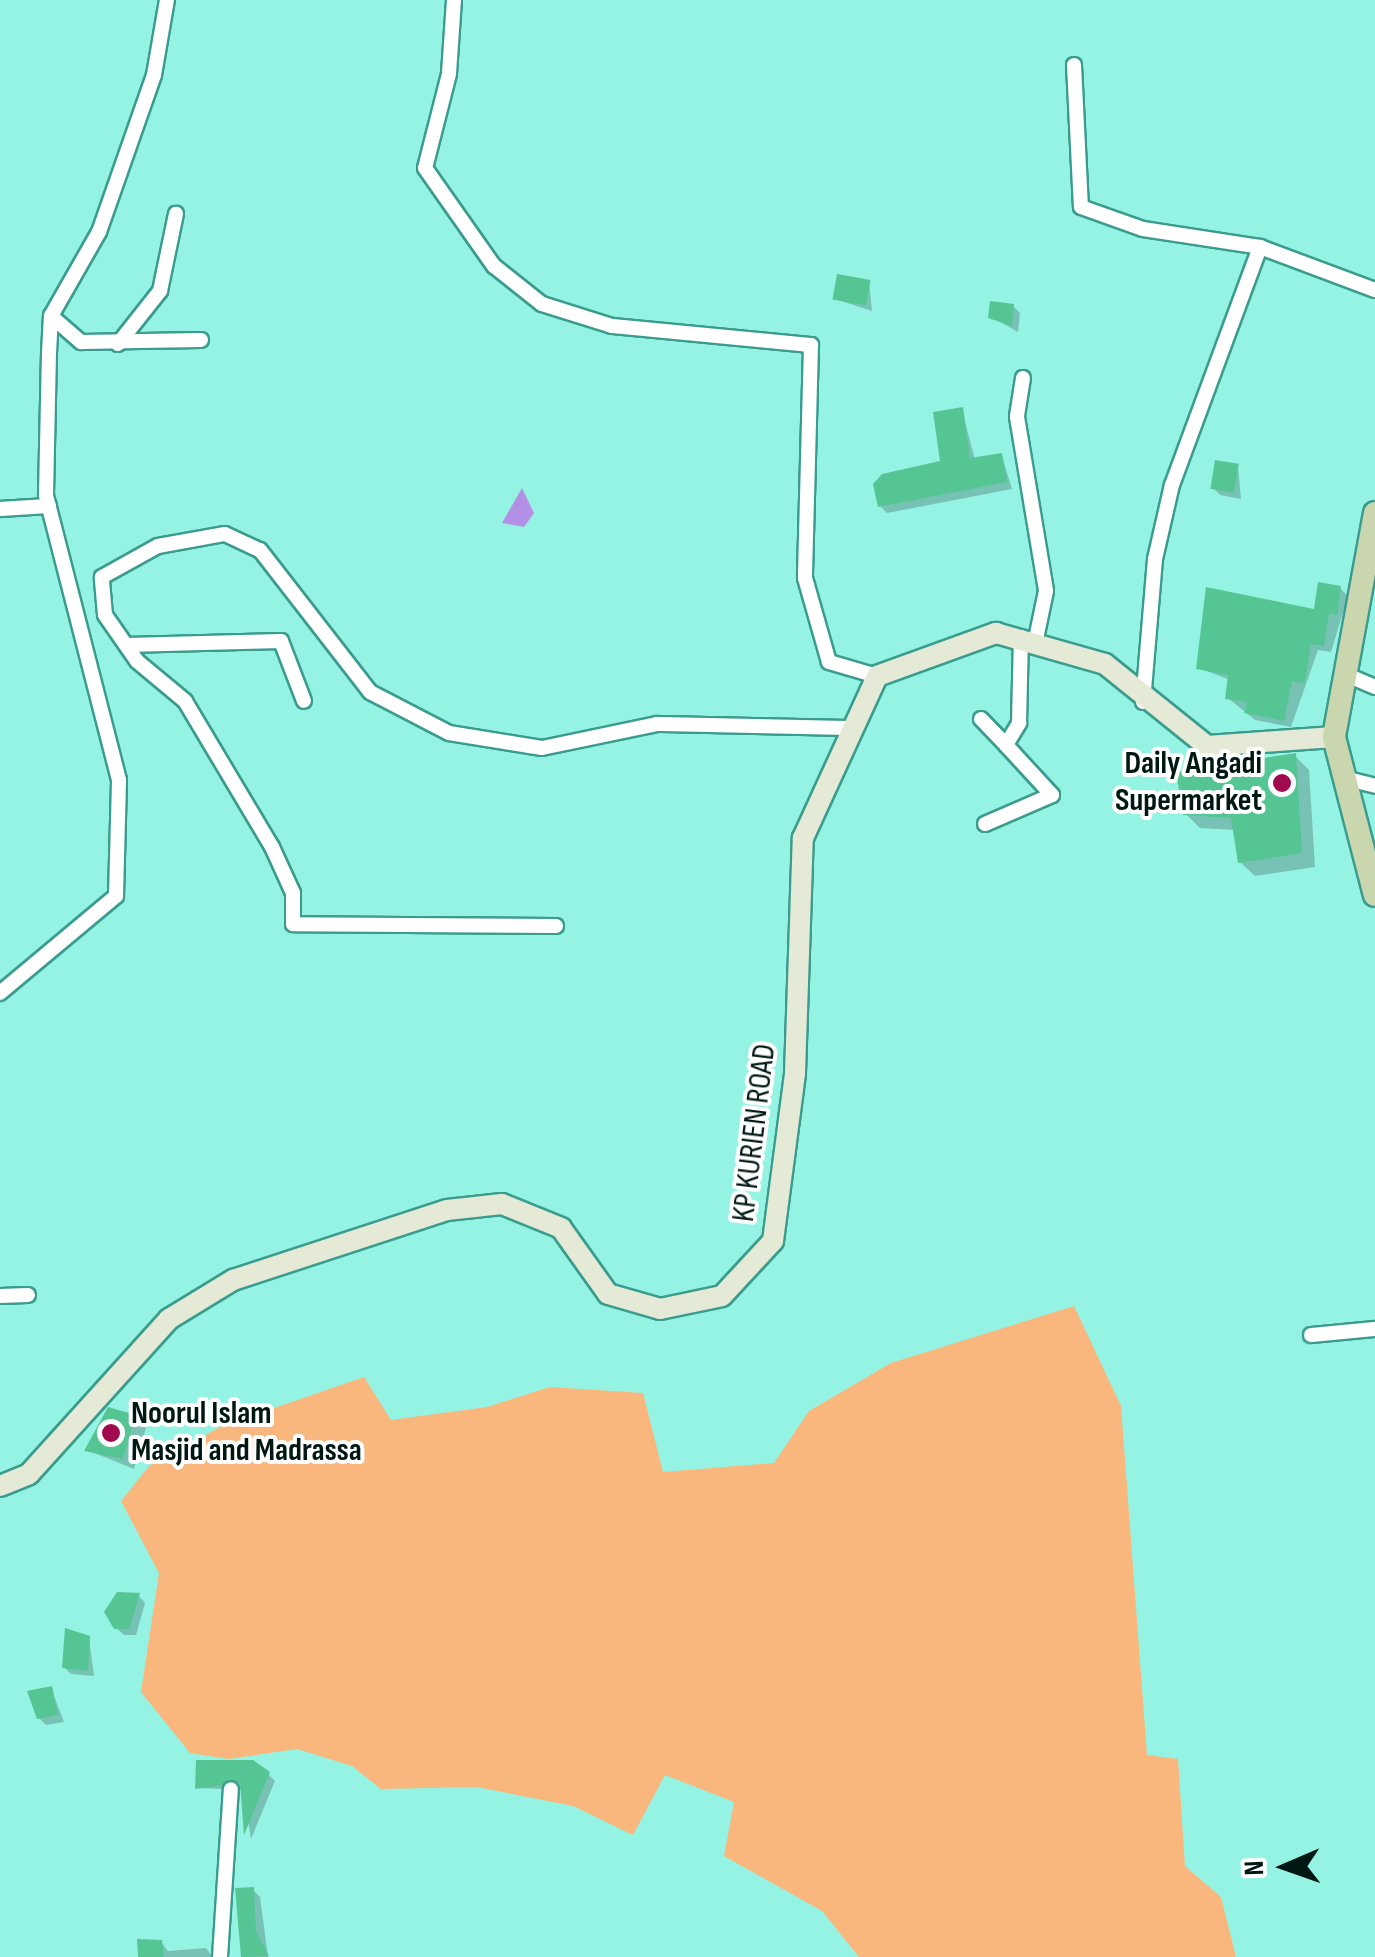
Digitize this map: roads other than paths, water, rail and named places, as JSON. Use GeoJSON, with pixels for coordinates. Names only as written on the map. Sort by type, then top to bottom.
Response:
{"type":"FeatureCollection","features":[{"type":"Feature","properties":{"kind":"main road"},"geometry":{"type":"LineString","coordinates":[[1375,514],[1342,673],[1334,737],[1375,896]]}},
{"type":"Feature","properties":{"kind":"street"},"geometry":{"type":"LineString","coordinates":[[0,993],[116,896],[119,780],[49,506],[51,316],[99,232],[154,75],[168,0]]}},
{"type":"Feature","properties":{"kind":"street"},"geometry":{"type":"LineString","coordinates":[[454,0],[449,74],[425,168],[494,266],[542,304],[612,326],[811,345],[804,578],[829,662],[877,676],[996,633],[1028,638],[1105,664],[1143,702],[1207,746],[1334,737]]}},
{"type":"Feature","properties":{"kind":"street"},"geometry":{"type":"LineString","coordinates":[[1074,65],[1082,206],[1143,229],[1260,247],[1375,289]]}},
{"type":"Feature","properties":{"kind":"street"},"geometry":{"type":"LineString","coordinates":[[118,344],[160,291],[176,214]]}},
{"type":"Feature","properties":{"kind":"street"},"geometry":{"type":"LineString","coordinates":[[1143,702],[1155,559],[1172,485],[1260,247]]}},
{"type":"Feature","properties":{"kind":"street"},"geometry":{"type":"LineString","coordinates":[[51,316],[81,342],[200,340]]}},
{"type":"Feature","properties":{"kind":"street"},"geometry":{"type":"LineString","coordinates":[[1006,744],[1018,723],[1028,638],[1046,591],[1020,453],[1022,378]]}},
{"type":"Feature","properties":{"kind":"street"},"geometry":{"type":"LineString","coordinates":[[0,509],[49,506]]}},
{"type":"Feature","properties":{"kind":"street"},"geometry":{"type":"LineString","coordinates":[[556,926],[293,924],[293,893],[235,782],[186,700],[126,645],[104,616],[102,578],[158,546],[225,534],[260,550],[370,692],[449,733],[542,748],[657,724],[852,728]]}},
{"type":"Feature","properties":{"kind":"street"},"geometry":{"type":"LineString","coordinates":[[126,645],[280,640],[304,701]]}},
{"type":"Feature","properties":{"kind":"street"},"geometry":{"type":"LineString","coordinates":[[1342,673],[1375,687]]}},
{"type":"Feature","properties":{"kind":"street","name":"KP KURIEN ROAD"},"geometry":{"type":"LineString","coordinates":[[0,1486],[28,1474],[169,1319],[234,1280],[447,1210],[502,1204],[561,1228],[608,1294],[660,1309],[722,1296],[773,1240],[795,1074],[803,838],[877,676]]}},
{"type":"Feature","properties":{"kind":"street"},"geometry":{"type":"LineString","coordinates":[[982,719],[1052,794],[985,824]]}},
{"type":"Feature","properties":{"kind":"street"},"geometry":{"type":"LineString","coordinates":[[1344,778],[1375,786]]}},
{"type":"Feature","properties":{"kind":"street"},"geometry":{"type":"LineString","coordinates":[[0,1296],[28,1296]]}},
{"type":"Feature","properties":{"kind":"street"},"geometry":{"type":"LineString","coordinates":[[1311,1336],[1375,1329]]}},
{"type":"Feature","properties":{"kind":"street"},"geometry":{"type":"LineString","coordinates":[[220,1957],[230,1790]]}},
{"type":"Feature","properties":{"kind":"place","name":"Daily Angadi Supermarket"},"geometry":{"type":"Point","coordinates":[1282,783]}},
{"type":"Feature","properties":{"kind":"place","name":"Noorul Islam Masjid and Madrassa"},"geometry":{"type":"Point","coordinates":[111,1433]}}]}
